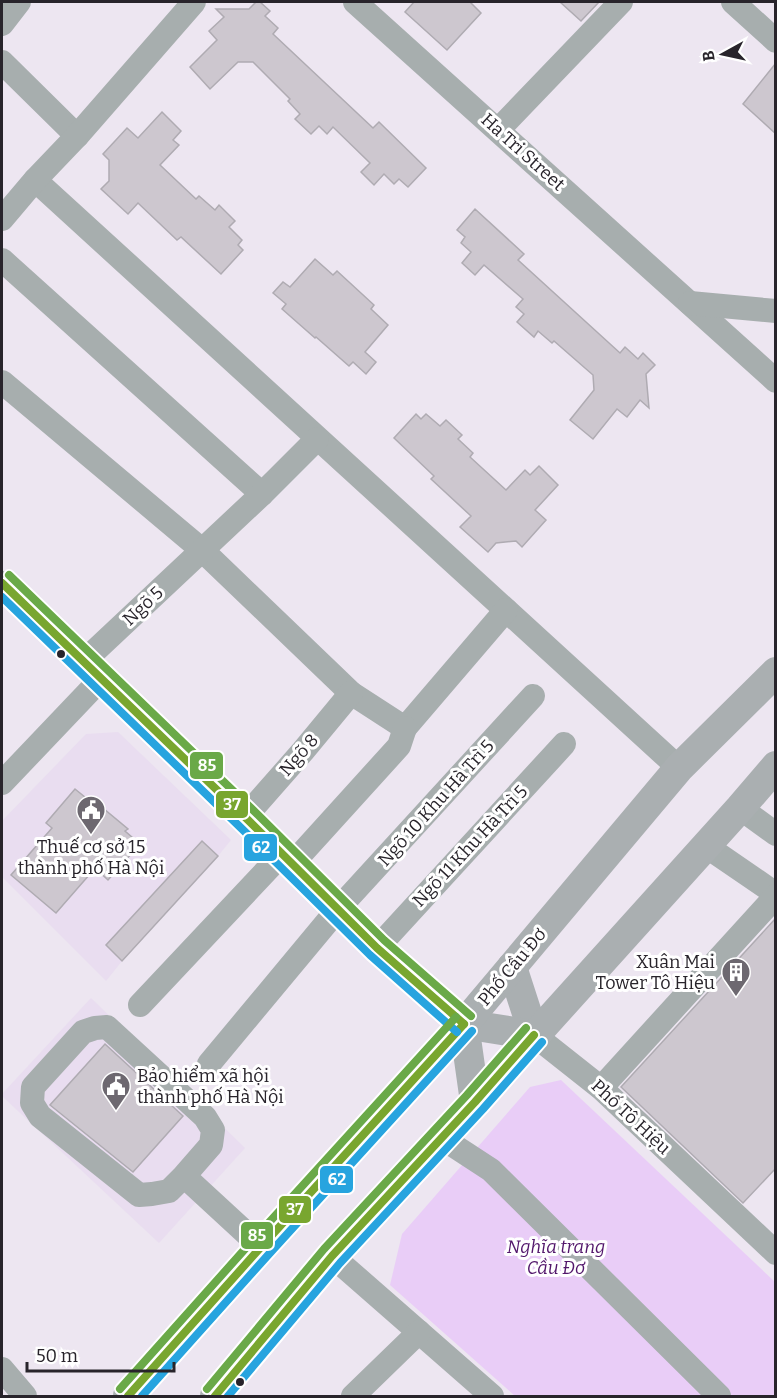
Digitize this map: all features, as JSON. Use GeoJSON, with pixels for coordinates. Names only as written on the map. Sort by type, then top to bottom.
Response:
{"type":"FeatureCollection","features":[{"type":"Feature","properties":{"kind":"main road","name":"Phố Cầu Đơ"},"geometry":{"type":"LineString","coordinates":[[128,1396],[464,1024],[680,768],[776,672]]}},
{"type":"Feature","properties":{"kind":"main road"},"geometry":{"type":"LineString","coordinates":[[215,1396],[332,1256],[475,1102],[776,766]]}},
{"type":"Feature","properties":{"kind":"main road"},"geometry":{"type":"LineString","coordinates":[[512,968],[534,1035]]}},
{"type":"Feature","properties":{"kind":"main road"},"geometry":{"type":"LineString","coordinates":[[464,1024],[475,1102]]}},
{"type":"Feature","properties":{"kind":"main road","name":"Phố Tô Hiệu"},"geometry":{"type":"LineString","coordinates":[[464,1024],[534,1035]]}},
{"type":"Feature","properties":{"kind":"street"},"geometry":{"type":"LineString","coordinates":[[2,24],[19,2]]}},
{"type":"Feature","properties":{"kind":"street"},"geometry":{"type":"LineString","coordinates":[[2,219],[194,2]]}},
{"type":"Feature","properties":{"kind":"street","name":"Ha Tri Street"},"geometry":{"type":"LineString","coordinates":[[355,2],[776,381]]}},
{"type":"Feature","properties":{"kind":"street"},"geometry":{"type":"LineString","coordinates":[[498,130],[621,2]]}},
{"type":"Feature","properties":{"kind":"street"},"geometry":{"type":"LineString","coordinates":[[733,2],[776,41]]}},
{"type":"Feature","properties":{"kind":"street"},"geometry":{"type":"LineString","coordinates":[[2,62],[77,136]]}},
{"type":"Feature","properties":{"kind":"street"},"geometry":{"type":"LineString","coordinates":[[35,180],[680,768]]}},
{"type":"Feature","properties":{"kind":"street"},"geometry":{"type":"LineString","coordinates":[[2,260],[262,494]]}},
{"type":"Feature","properties":{"kind":"street"},"geometry":{"type":"LineString","coordinates":[[690,303],[776,312]]}},
{"type":"Feature","properties":{"kind":"street"},"geometry":{"type":"LineString","coordinates":[[2,382],[202,550],[351,693],[405,728]]}},
{"type":"Feature","properties":{"kind":"street","name":"Ngõ 5"},"geometry":{"type":"LineString","coordinates":[[83,662],[262,494],[317,439]]}},
{"type":"Feature","properties":{"kind":"street"},"geometry":{"type":"LineString","coordinates":[[6,595],[101,679],[377,948],[464,1024]]}},
{"type":"Feature","properties":{"kind":"street"},"geometry":{"type":"LineString","coordinates":[[140,1005],[399,746],[405,728],[506,610]]}},
{"type":"Feature","properties":{"kind":"street"},"geometry":{"type":"LineString","coordinates":[[2,783],[101,679]]}},
{"type":"Feature","properties":{"kind":"street","name":"Ngõ 8"},"geometry":{"type":"LineString","coordinates":[[245,817],[351,693]]}},
{"type":"Feature","properties":{"kind":"street","name":"Ngõ 10 Khu Hà Trì 5"},"geometry":{"type":"LineString","coordinates":[[209,1064],[338,909],[533,696]]}},
{"type":"Feature","properties":{"kind":"street","name":"Ngõ 11 Khu Hà Trì 5"},"geometry":{"type":"LineString","coordinates":[[377,948],[564,744]]}},
{"type":"Feature","properties":{"kind":"street"},"geometry":{"type":"LineString","coordinates":[[740,808],[776,834]]}},
{"type":"Feature","properties":{"kind":"street"},"geometry":{"type":"LineString","coordinates":[[602,1088],[776,895],[706,846]]}},
{"type":"Feature","properties":{"kind":"street"},"geometry":{"type":"LineString","coordinates":[[95,1028],[107,1028],[205,1117],[213,1130],[212,1145],[184,1176],[170,1191],[139,1195],[40,1116],[32,1103],[33,1087],[83,1032],[95,1028]]}},
{"type":"Feature","properties":{"kind":"street","name":"Phố Tô Hiệu"},"geometry":{"type":"LineString","coordinates":[[534,1035],[602,1088],[776,1252]]}},
{"type":"Feature","properties":{"kind":"street"},"geometry":{"type":"LineString","coordinates":[[442,1138],[490,1170],[719,1396]]}},
{"type":"Feature","properties":{"kind":"street"},"geometry":{"type":"LineString","coordinates":[[184,1176],[261,1247]]}},
{"type":"Feature","properties":{"kind":"street"},"geometry":{"type":"LineString","coordinates":[[332,1256],[492,1396]]}},
{"type":"Feature","properties":{"kind":"street"},"geometry":{"type":"LineString","coordinates":[[353,1396],[419,1332]]}},
{"type":"Feature","properties":{"kind":"street"},"geometry":{"type":"LineString","coordinates":[[2,1369],[25,1396]]}},
{"type":"Feature","properties":{"kind":"shaded area"},"geometry":{"type":"Polygon","coordinates":[[[118,732],[231,840],[106,981],[2,877],[2,821],[86,734],[118,732]]]}},
{"type":"Feature","properties":{"kind":"shaded area"},"geometry":{"type":"Polygon","coordinates":[[[91,998],[245,1148],[159,1243],[2,1096],[91,998]]]}},
{"type":"Feature","properties":{"kind":"green space","name":"Nghĩa trang Cầu Đơ"},"geometry":{"type":"Polygon","coordinates":[[[561,1080],[775,1282],[775,1396],[515,1396],[390,1285],[402,1234],[530,1087],[561,1080]]]}},
{"type":"Feature","properties":{"kind":"building"},"geometry":{"type":"Polygon","coordinates":[[[256,2],[260,2],[270,11],[265,16],[278,28],[273,34],[373,128],[379,122],[426,168],[408,187],[399,179],[394,184],[384,174],[374,185],[361,172],[370,163],[333,127],[327,134],[319,126],[311,134],[295,119],[300,114],[288,101],[290,99],[253,62],[238,62],[210,89],[190,67],[217,40],[209,31],[224,17],[216,9],[249,9],[256,2]]]}},
{"type":"Feature","properties":{"kind":"building"},"geometry":{"type":"Polygon","coordinates":[[[414,2],[470,2],[481,13],[447,50],[405,12],[414,2]]]}},
{"type":"Feature","properties":{"kind":"building"},"geometry":{"type":"Polygon","coordinates":[[[560,2],[599,2],[581,21],[560,2]]]}},
{"type":"Feature","properties":{"kind":"building"},"geometry":{"type":"Polygon","coordinates":[[[776,63],[776,134],[743,104],[776,63]]]}},
{"type":"Feature","properties":{"kind":"building"},"geometry":{"type":"Polygon","coordinates":[[[162,112],[181,131],[173,140],[179,145],[160,165],[196,199],[199,196],[215,210],[219,205],[235,221],[229,227],[242,240],[238,245],[243,250],[221,274],[181,237],[177,240],[138,203],[128,214],[101,189],[109,181],[109,160],[103,154],[127,128],[138,138],[162,112]]]}},
{"type":"Feature","properties":{"kind":"building"},"geometry":{"type":"Polygon","coordinates":[[[475,209],[524,254],[518,260],[620,353],[625,347],[638,359],[643,353],[655,365],[646,374],[649,408],[640,400],[627,417],[617,409],[593,439],[570,420],[594,390],[593,375],[554,341],[552,343],[538,331],[534,337],[517,322],[524,314],[516,307],[523,299],[484,265],[475,275],[462,263],[471,252],[461,243],[465,237],[457,230],[475,209]]]}},
{"type":"Feature","properties":{"kind":"building"},"geometry":{"type":"Polygon","coordinates":[[[315,259],[333,275],[337,271],[374,305],[371,309],[388,325],[365,352],[376,362],[366,374],[353,362],[349,366],[315,338],[282,309],[286,304],[273,293],[283,282],[290,287],[315,259]]]}},
{"type":"Feature","properties":{"kind":"building"},"geometry":{"type":"Polygon","coordinates":[[[416,414],[421,419],[426,414],[440,426],[446,420],[462,435],[458,439],[473,453],[470,457],[506,490],[525,470],[530,475],[539,466],[558,485],[535,510],[546,520],[522,547],[516,541],[496,543],[488,552],[460,527],[471,516],[431,479],[434,476],[394,438],[416,414]]]}},
{"type":"Feature","properties":{"kind":"building"},"geometry":{"type":"Polygon","coordinates":[[[75,789],[96,806],[98,804],[128,829],[125,831],[140,844],[108,880],[97,870],[93,876],[90,874],[56,913],[11,875],[52,828],[46,823],[75,789]]]}},
{"type":"Feature","properties":{"kind":"building"},"geometry":{"type":"Polygon","coordinates":[[[202,841],[218,856],[122,961],[106,945],[202,841]]]}},
{"type":"Feature","properties":{"kind":"building","name":"Xuân Mai Tower Tô Hiệu"},"geometry":{"type":"Polygon","coordinates":[[[776,918],[776,1168],[743,1203],[621,1087],[776,918]]]}},
{"type":"Feature","properties":{"kind":"building","name":"Bảo hiểm xã hội thành phố Hà Nội"},"geometry":{"type":"Polygon","coordinates":[[[105,1044],[183,1116],[133,1172],[50,1105],[105,1044]]]}},
{"type":"Feature","properties":{"kind":"transit line","name":"85"},"geometry":{"type":"LineString","coordinates":[[9,575],[252,809],[384,940],[471,1016]]}},
{"type":"Feature","properties":{"kind":"transit line","name":"37"},"geometry":{"type":"LineString","coordinates":[[2,583],[245,817],[377,948],[464,1024]]}},
{"type":"Feature","properties":{"kind":"transit line","name":"62"},"geometry":{"type":"LineString","coordinates":[[2,597],[370,955],[457,1032]]}},
{"type":"Feature","properties":{"kind":"transit line","name":"85"},"geometry":{"type":"LineString","coordinates":[[120,1389],[456,1017]]}},
{"type":"Feature","properties":{"kind":"transit line","name":"37"},"geometry":{"type":"LineString","coordinates":[[128,1396],[464,1024]]}},
{"type":"Feature","properties":{"kind":"transit line","name":"85"},"geometry":{"type":"LineString","coordinates":[[207,1389],[324,1249],[526,1028]]}},
{"type":"Feature","properties":{"kind":"transit line","name":"62"},"geometry":{"type":"LineString","coordinates":[[142,1396],[472,1031]]}},
{"type":"Feature","properties":{"kind":"transit line","name":"37"},"geometry":{"type":"LineString","coordinates":[[215,1396],[332,1256],[534,1035]]}},
{"type":"Feature","properties":{"kind":"transit line","name":"62"},"geometry":{"type":"LineString","coordinates":[[228,1396],[340,1263],[542,1042]]}},
{"type":"Feature","properties":{"kind":"place","name":"Thuế cơ sở 15 thành phố Hà Nội"},"geometry":{"type":"Point","coordinates":[91,836]}},
{"type":"Feature","properties":{"kind":"place","name":"Xuân Mai Tower Tô Hiệu"},"geometry":{"type":"Point","coordinates":[736,998]}},
{"type":"Feature","properties":{"kind":"place","name":"Bảo hiểm xã hội thành phố Hà Nội"},"geometry":{"type":"Point","coordinates":[116,1112]}}]}
